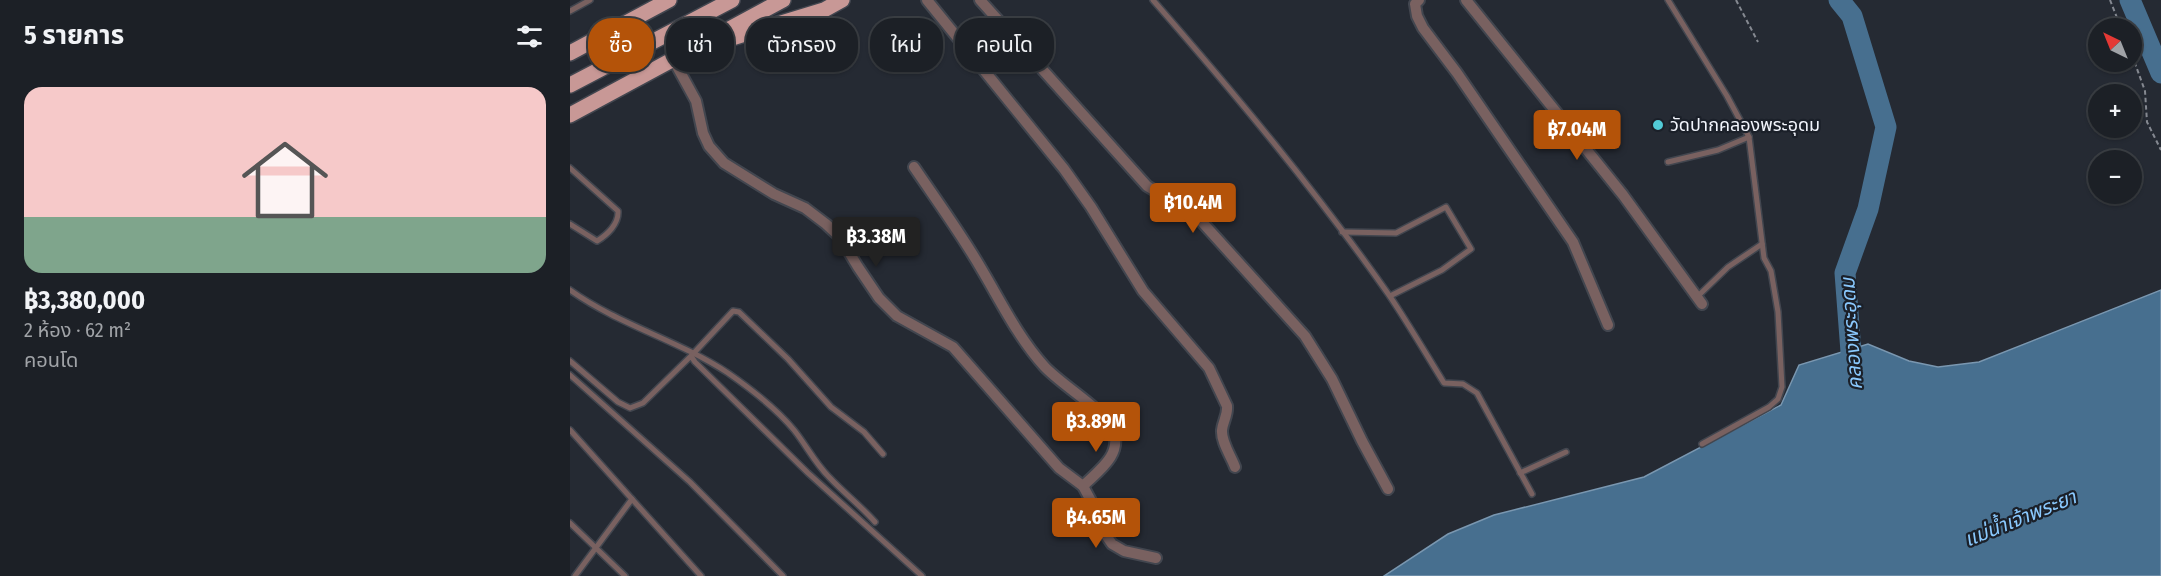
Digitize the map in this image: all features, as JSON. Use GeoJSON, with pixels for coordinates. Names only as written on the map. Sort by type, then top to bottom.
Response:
{"type":"FeatureCollection","features":[{"type":"Feature","properties":{"kind":"main road"},"geometry":{"type":"LineString","coordinates":[[570,53],[669,0]]}},
{"type":"Feature","properties":{"kind":"main road"},"geometry":{"type":"LineString","coordinates":[[654,41],[732,0]]}},
{"type":"Feature","properties":{"kind":"main road"},"geometry":{"type":"LineString","coordinates":[[734,27],[783,0]]}},
{"type":"Feature","properties":{"kind":"main road"},"geometry":{"type":"LineString","coordinates":[[734,37],[824,10],[842,0]]}},
{"type":"Feature","properties":{"kind":"main road"},"geometry":{"type":"LineString","coordinates":[[570,115],[666,63]]}},
{"type":"Feature","properties":{"kind":"main road"},"geometry":{"type":"LineString","coordinates":[[570,75],[588,70]]}},
{"type":"Feature","properties":{"kind":"main road"},"geometry":{"type":"LineString","coordinates":[[570,85],[595,72]]}},
{"type":"Feature","properties":{"kind":"street"},"geometry":{"type":"LineString","coordinates":[[927,0],[1064,169],[1143,291],[1209,368],[1227,406],[1228,412],[1222,430],[1223,440],[1235,467]]}},
{"type":"Feature","properties":{"kind":"street"},"geometry":{"type":"LineString","coordinates":[[980,0],[1147,186],[1162,195],[1183,201],[1305,336],[1332,379],[1388,489]]}},
{"type":"Feature","properties":{"kind":"street"},"geometry":{"type":"LineString","coordinates":[[1419,0],[1415,4],[1424,28],[1573,242],[1608,325]]}},
{"type":"Feature","properties":{"kind":"street"},"geometry":{"type":"LineString","coordinates":[[1470,0],[1623,195],[1700,301]]}},
{"type":"Feature","properties":{"kind":"street"},"geometry":{"type":"LineString","coordinates":[[680,72],[696,101],[703,133],[709,146],[724,163],[774,194],[805,208],[833,230],[840,237],[879,298],[897,316],[953,347],[1059,468],[1083,486],[1097,512],[1103,531],[1112,544],[1124,551],[1156,558]]}},
{"type":"Feature","properties":{"kind":"street"},"geometry":{"type":"LineString","coordinates":[[914,167],[983,270],[1003,310],[1042,364],[1059,381],[1104,417],[1114,431],[1115,446],[1112,458],[1083,486]]}},
{"type":"Feature","properties":{"kind":"lane"},"geometry":{"type":"LineString","coordinates":[[570,10],[590,0]]}},
{"type":"Feature","properties":{"kind":"lane"},"geometry":{"type":"LineString","coordinates":[[1153,0],[1270,136],[1390,296],[1444,383],[1463,384],[1477,393],[1532,494]]}},
{"type":"Feature","properties":{"kind":"lane"},"geometry":{"type":"LineString","coordinates":[[1668,0],[1727,96],[1749,137],[1764,258],[1771,270],[1778,312],[1782,387],[1779,397],[1769,407],[1702,444]]}},
{"type":"Feature","properties":{"kind":"lane"},"geometry":{"type":"LineString","coordinates":[[1668,162],[1718,150],[1749,137]]}},
{"type":"Feature","properties":{"kind":"lane"},"geometry":{"type":"LineString","coordinates":[[570,168],[619,214],[612,229],[597,241],[570,224]]}},
{"type":"Feature","properties":{"kind":"lane"},"geometry":{"type":"LineString","coordinates":[[1342,232],[1396,233],[1446,207],[1470,249],[1442,270],[1390,296]]}},
{"type":"Feature","properties":{"kind":"lane"},"geometry":{"type":"LineString","coordinates":[[1700,301],[1728,267],[1762,244]]}},
{"type":"Feature","properties":{"kind":"lane"},"geometry":{"type":"LineString","coordinates":[[570,290],[590,304],[729,374],[778,413],[794,430],[813,459],[875,522]]}},
{"type":"Feature","properties":{"kind":"lane"},"geometry":{"type":"LineString","coordinates":[[570,361],[618,402],[630,408],[643,403],[733,311],[739,312],[788,359],[831,407],[864,432],[883,454]]}},
{"type":"Feature","properties":{"kind":"lane"},"geometry":{"type":"LineString","coordinates":[[692,354],[695,362],[808,473],[922,576]]}},
{"type":"Feature","properties":{"kind":"lane"},"geometry":{"type":"LineString","coordinates":[[570,375],[690,482],[783,576]]}},
{"type":"Feature","properties":{"kind":"lane"},"geometry":{"type":"LineString","coordinates":[[570,430],[701,576]]}},
{"type":"Feature","properties":{"kind":"lane"},"geometry":{"type":"LineString","coordinates":[[1520,473],[1566,452]]}},
{"type":"Feature","properties":{"kind":"lane"},"geometry":{"type":"LineString","coordinates":[[575,576],[632,499]]}},
{"type":"Feature","properties":{"kind":"lane"},"geometry":{"type":"LineString","coordinates":[[570,523],[625,576]]}},
{"type":"Feature","properties":{"kind":"path"},"geometry":{"type":"LineString","coordinates":[[1736,0],[1758,42]]}},
{"type":"Feature","properties":{"kind":"path"},"geometry":{"type":"LineString","coordinates":[[2110,0],[2117,18]]}},
{"type":"Feature","properties":{"kind":"path"},"geometry":{"type":"LineString","coordinates":[[2138,72],[2145,91],[2147,122],[2161,150]]}},
{"type":"Feature","properties":{"kind":"water","name":"แม่น้ำเจ้าพระยา"},"geometry":{"type":"Polygon","coordinates":[[[2161,290],[2161,576],[1384,576],[1448,534],[1494,515],[1644,477],[1781,405],[1799,365],[1868,344],[1909,361],[1938,367],[1979,362],[2161,290]]]}},
{"type":"Feature","properties":{"kind":"waterway","name":"คลองพระอุดม"},"geometry":{"type":"LineString","coordinates":[[1839,0],[1852,16],[1886,127],[1868,209],[1845,273],[1853,378]]}},
{"type":"Feature","properties":{"kind":"waterway"},"geometry":{"type":"LineString","coordinates":[[2130,0],[2161,73]]}},
{"type":"Feature","properties":{"kind":"place","name":"วัดปากคลองพระอุดม"},"geometry":{"type":"Point","coordinates":[1658,125]}}]}
